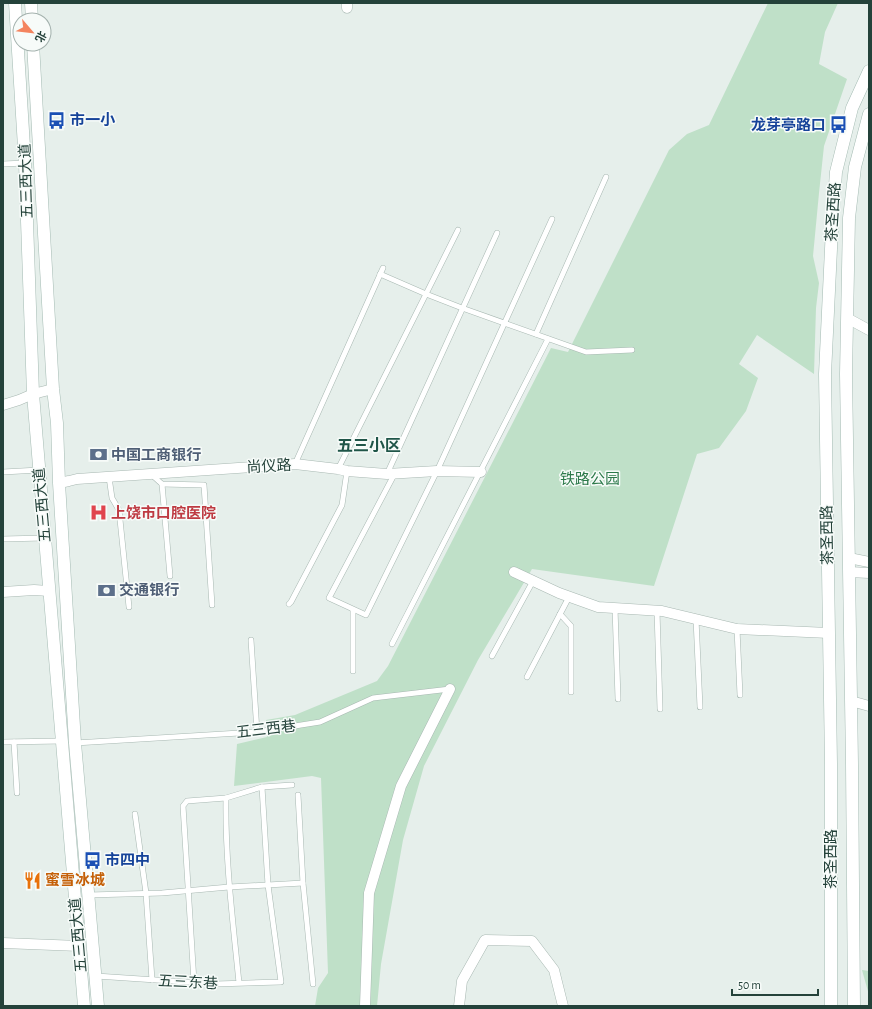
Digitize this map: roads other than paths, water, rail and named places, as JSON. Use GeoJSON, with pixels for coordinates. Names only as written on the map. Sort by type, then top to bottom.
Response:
{"type":"FeatureCollection","features":[{"type":"Feature","properties":{"kind":"main road","name":"五三西大道"},"geometry":{"type":"LineString","coordinates":[[15,3],[25,163],[33,394],[84,1006]]}},
{"type":"Feature","properties":{"kind":"main road","name":"五三西大道"},"geometry":{"type":"LineString","coordinates":[[33,52],[57,423],[58,483],[75,743],[98,1006]]}},
{"type":"Feature","properties":{"kind":"main road","name":"茶圣西路"},"geometry":{"type":"LineString","coordinates":[[831,1006],[831,764],[825,374],[836,172],[852,108],[869,71]]}},
{"type":"Feature","properties":{"kind":"main road","name":"茶圣西路"},"geometry":{"type":"LineString","coordinates":[[854,1006],[846,374],[849,218],[855,166],[869,114]]}},
{"type":"Feature","properties":{"kind":"street"},"geometry":{"type":"LineString","coordinates":[[847,318],[869,330]]}},
{"type":"Feature","properties":{"kind":"street"},"geometry":{"type":"LineString","coordinates":[[3,404],[54,389]]}},
{"type":"Feature","properties":{"kind":"street","name":"尚仪路"},"geometry":{"type":"LineString","coordinates":[[58,483],[76,479],[295,464],[391,474],[437,471],[480,472]]}},
{"type":"Feature","properties":{"kind":"street"},"geometry":{"type":"LineString","coordinates":[[849,558],[869,562]]}},
{"type":"Feature","properties":{"kind":"street"},"geometry":{"type":"LineString","coordinates":[[514,572],[559,593],[598,607],[657,610],[737,628],[829,633]]}},
{"type":"Feature","properties":{"kind":"street"},"geometry":{"type":"LineString","coordinates":[[849,572],[869,573]]}},
{"type":"Feature","properties":{"kind":"street"},"geometry":{"type":"LineString","coordinates":[[3,592],[34,590],[49,591]]}},
{"type":"Feature","properties":{"kind":"street"},"geometry":{"type":"LineString","coordinates":[[365,1006],[369,893],[401,786],[450,689]]}},
{"type":"Feature","properties":{"kind":"street"},"geometry":{"type":"LineString","coordinates":[[851,701],[869,706]]}},
{"type":"Feature","properties":{"kind":"street"},"geometry":{"type":"LineString","coordinates":[[3,940],[79,946]]}},
{"type":"Feature","properties":{"kind":"street"},"geometry":{"type":"LineString","coordinates":[[459,1006],[462,981],[485,940],[532,941],[554,970],[563,1006]]}},
{"type":"Feature","properties":{"kind":"lane"},"geometry":{"type":"LineString","coordinates":[[3,164],[25,163]]}},
{"type":"Feature","properties":{"kind":"lane"},"geometry":{"type":"LineString","coordinates":[[536,334],[606,177]]}},
{"type":"Feature","properties":{"kind":"lane"},"geometry":{"type":"LineString","coordinates":[[497,233],[462,308],[391,474],[329,598],[366,615],[437,471],[552,219]]}},
{"type":"Feature","properties":{"kind":"lane"},"geometry":{"type":"LineString","coordinates":[[288,604],[291,602],[342,505],[343,470],[426,294],[458,230]]}},
{"type":"Feature","properties":{"kind":"lane"},"geometry":{"type":"LineString","coordinates":[[295,464],[383,268]]}},
{"type":"Feature","properties":{"kind":"lane"},"geometry":{"type":"LineString","coordinates":[[380,274],[462,308],[586,352],[632,350]]}},
{"type":"Feature","properties":{"kind":"lane"},"geometry":{"type":"LineString","coordinates":[[392,644],[548,339]]}},
{"type":"Feature","properties":{"kind":"lane"},"geometry":{"type":"LineString","coordinates":[[3,472],[39,470]]}},
{"type":"Feature","properties":{"kind":"lane"},"geometry":{"type":"LineString","coordinates":[[152,474],[162,484],[170,576]]}},
{"type":"Feature","properties":{"kind":"lane"},"geometry":{"type":"LineString","coordinates":[[109,477],[112,498],[119,510],[129,607]]}},
{"type":"Feature","properties":{"kind":"lane"},"geometry":{"type":"LineString","coordinates":[[162,484],[204,485],[212,605]]}},
{"type":"Feature","properties":{"kind":"lane"},"geometry":{"type":"LineString","coordinates":[[3,539],[45,538]]}},
{"type":"Feature","properties":{"kind":"lane"},"geometry":{"type":"LineString","coordinates":[[492,656],[533,581]]}},
{"type":"Feature","properties":{"kind":"lane"},"geometry":{"type":"LineString","coordinates":[[526,677],[569,597]]}},
{"type":"Feature","properties":{"kind":"lane"},"geometry":{"type":"LineString","coordinates":[[614,608],[618,699]]}},
{"type":"Feature","properties":{"kind":"lane"},"geometry":{"type":"LineString","coordinates":[[353,610],[353,671]]}},
{"type":"Feature","properties":{"kind":"lane"},"geometry":{"type":"LineString","coordinates":[[657,610],[660,709]]}},
{"type":"Feature","properties":{"kind":"lane"},"geometry":{"type":"LineString","coordinates":[[560,614],[571,626],[571,692]]}},
{"type":"Feature","properties":{"kind":"lane"},"geometry":{"type":"LineString","coordinates":[[696,619],[700,707]]}},
{"type":"Feature","properties":{"kind":"lane"},"geometry":{"type":"LineString","coordinates":[[737,628],[740,694]]}},
{"type":"Feature","properties":{"kind":"lane"},"geometry":{"type":"LineString","coordinates":[[251,640],[257,732]]}},
{"type":"Feature","properties":{"kind":"lane","name":"五三西巷"},"geometry":{"type":"LineString","coordinates":[[75,743],[257,732],[320,722],[373,698],[450,689]]}},
{"type":"Feature","properties":{"kind":"lane"},"geometry":{"type":"LineString","coordinates":[[3,742],[62,740]]}},
{"type":"Feature","properties":{"kind":"lane"},"geometry":{"type":"LineString","coordinates":[[14,742],[17,793]]}},
{"type":"Feature","properties":{"kind":"lane"},"geometry":{"type":"LineString","coordinates":[[194,982],[184,806],[188,801],[226,798],[262,787],[292,785]]}},
{"type":"Feature","properties":{"kind":"lane"},"geometry":{"type":"LineString","coordinates":[[262,787],[268,885]]}},
{"type":"Feature","properties":{"kind":"lane"},"geometry":{"type":"LineString","coordinates":[[298,795],[303,883],[313,984]]}},
{"type":"Feature","properties":{"kind":"lane"},"geometry":{"type":"LineString","coordinates":[[226,798],[225,828],[229,887],[239,983]]}},
{"type":"Feature","properties":{"kind":"lane"},"geometry":{"type":"LineString","coordinates":[[135,814],[146,894],[152,980]]}},
{"type":"Feature","properties":{"kind":"lane"},"geometry":{"type":"LineString","coordinates":[[88,895],[146,894],[303,883]]}},
{"type":"Feature","properties":{"kind":"lane","name":"五三东巷"},"geometry":{"type":"LineString","coordinates":[[95,976],[216,984],[281,982],[268,885]]}},
{"type":"Feature","properties":{"kind":"place","name":"市一小"},"geometry":{"type":"Point","coordinates":[57,120]}},
{"type":"Feature","properties":{"kind":"place","name":"龙芽亭路口"},"geometry":{"type":"Point","coordinates":[839,125]}},
{"type":"Feature","properties":{"kind":"place","name":"中国工商银行"},"geometry":{"type":"Point","coordinates":[98,455]}},
{"type":"Feature","properties":{"kind":"place","name":"上饶市口腔医院"},"geometry":{"type":"Point","coordinates":[98,513]}},
{"type":"Feature","properties":{"kind":"place","name":"交通银行"},"geometry":{"type":"Point","coordinates":[106,590]}},
{"type":"Feature","properties":{"kind":"place","name":"市四中"},"geometry":{"type":"Point","coordinates":[92,860]}},
{"type":"Feature","properties":{"kind":"place","name":"蜜雪冰城"},"geometry":{"type":"Point","coordinates":[32,880]}},
{"type":"Feature","properties":{"kind":"district","name":"五三小区"},"geometry":{"type":"Point","coordinates":[369,445]}},
{"type":"Feature","properties":{"kind":"park label","name":"铁路公园"},"geometry":{"type":"Point","coordinates":[590,479]}}]}
